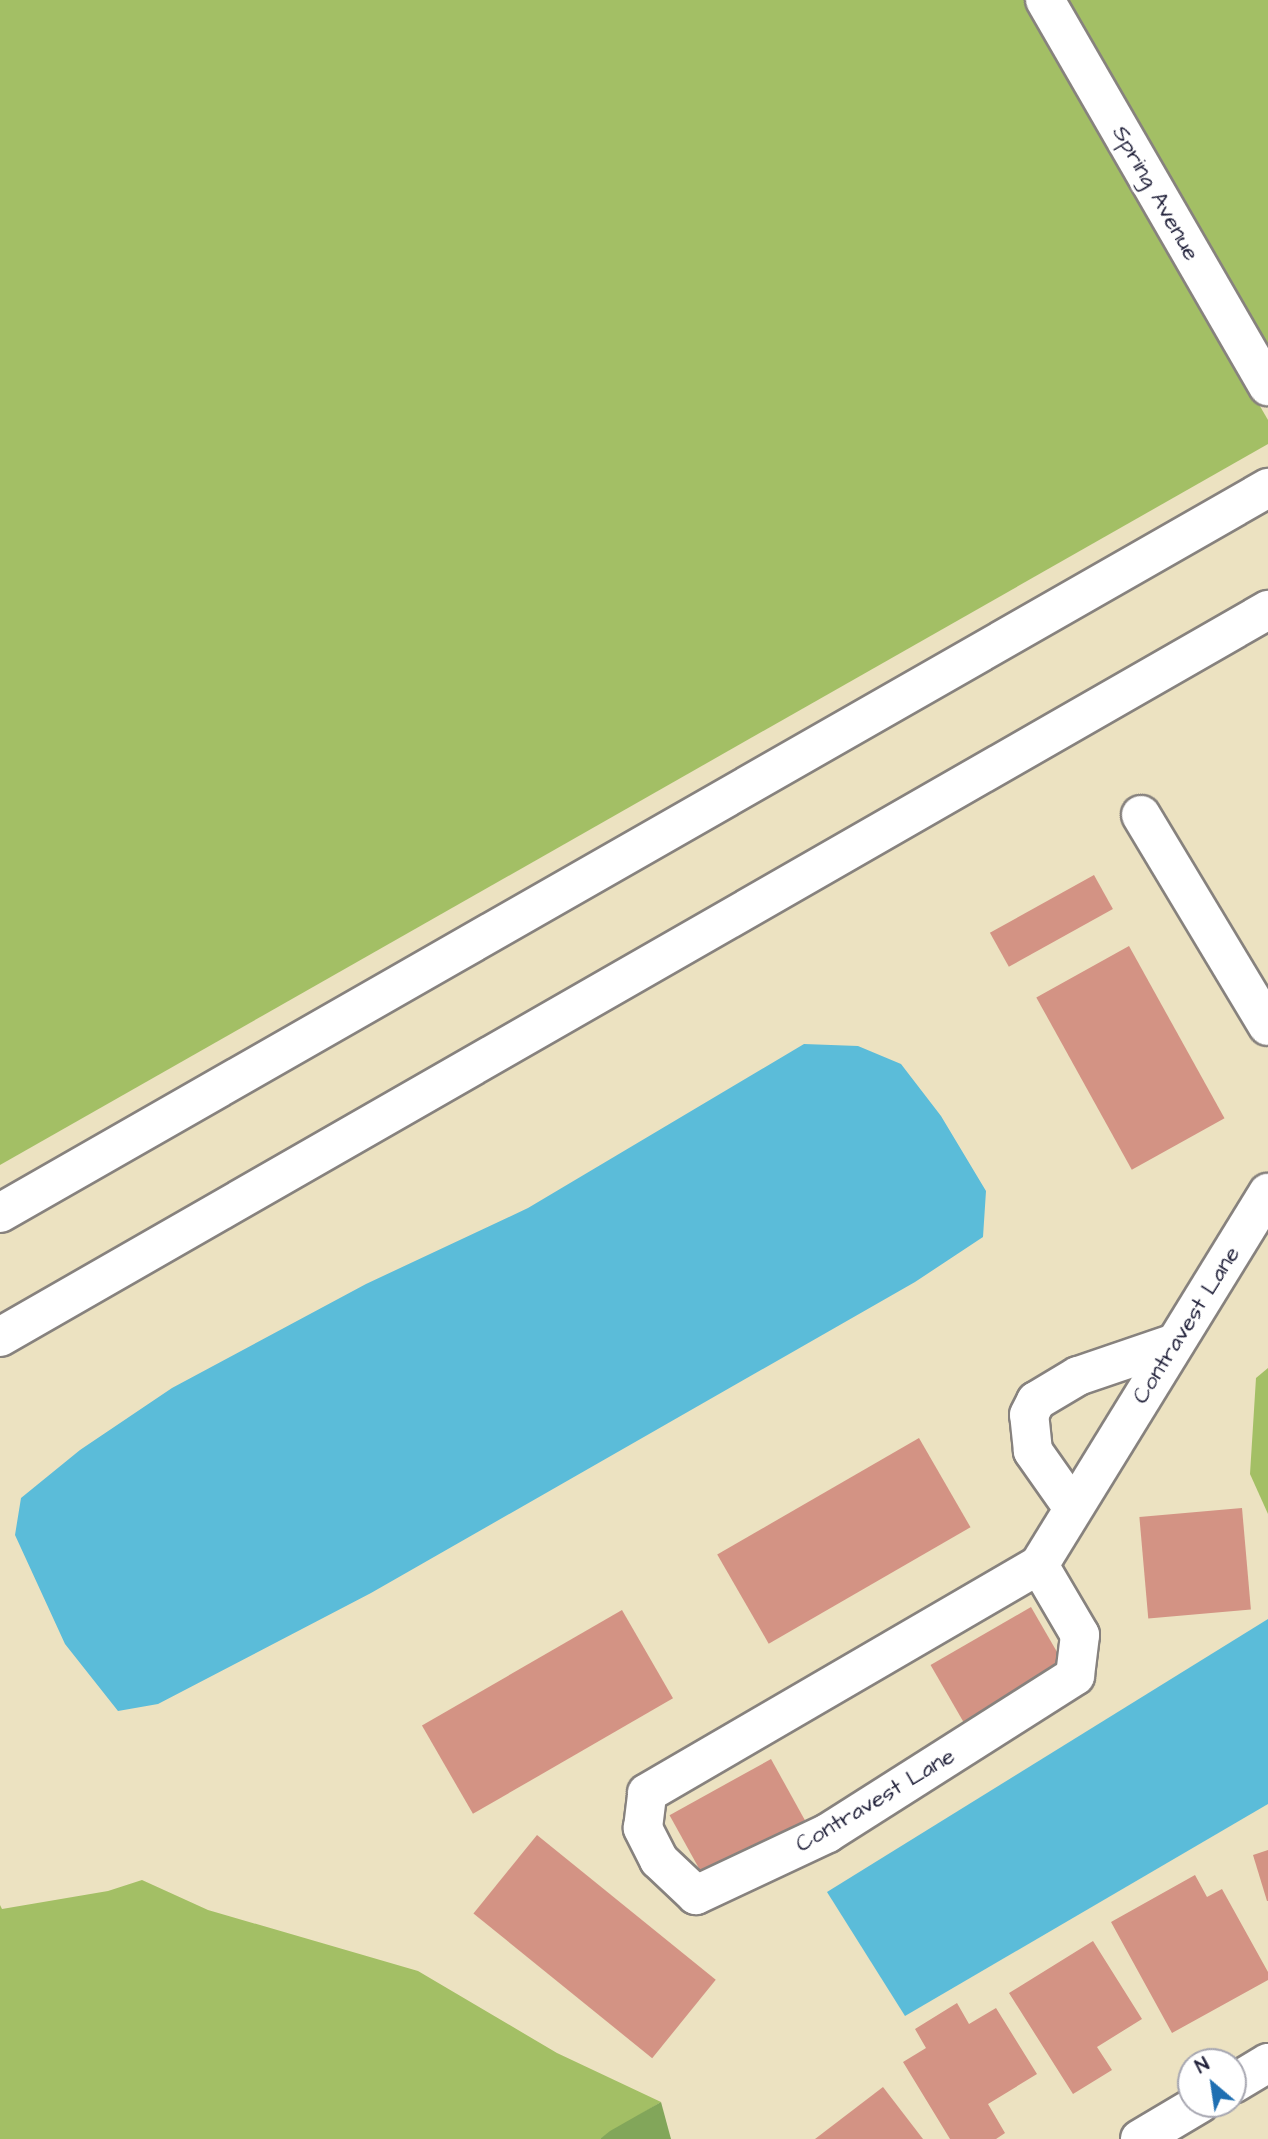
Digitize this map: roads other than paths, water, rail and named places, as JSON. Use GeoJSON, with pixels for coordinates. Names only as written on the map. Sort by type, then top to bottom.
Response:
{"type":"FeatureCollection","features":[{"type":"Feature","properties":{"kind":"main road","name":"Spring Avenue"},"geometry":{"type":"LineString","coordinates":[[1045,0],[1268,386]]}},
{"type":"Feature","properties":{"kind":"main road"},"geometry":{"type":"LineString","coordinates":[[0,1213],[1268,488]]}},
{"type":"Feature","properties":{"kind":"main road"},"geometry":{"type":"LineString","coordinates":[[0,1337],[1268,610]]}},
{"type":"Feature","properties":{"kind":"main road"},"geometry":{"type":"LineString","coordinates":[[1141,815],[1268,1026]]}},
{"type":"Feature","properties":{"kind":"main road","name":"Contravest Lane"},"geometry":{"type":"LineString","coordinates":[[1039,1565],[1080,1635],[1075,1676],[828,1833],[696,1895],[659,1860],[643,1828],[648,1793],[1039,1565],[1268,1193]]}},
{"type":"Feature","properties":{"kind":"main road"},"geometry":{"type":"LineString","coordinates":[[1073,1508],[1032,1451],[1029,1415],[1036,1401],[1078,1376],[1175,1343]]}},
{"type":"Feature","properties":{"kind":"main road"},"geometry":{"type":"LineString","coordinates":[[1247,2076],[1268,2063]]}},
{"type":"Feature","properties":{"kind":"main road"},"geometry":{"type":"LineString","coordinates":[[1140,2139],[1177,2117]]}},
{"type":"Feature","properties":{"kind":"water"},"geometry":{"type":"Polygon","coordinates":[[[804,1044],[858,1046],[901,1064],[941,1116],[986,1191],[983,1237],[915,1282],[371,1593],[158,1704],[118,1711],[65,1644],[15,1535],[21,1498],[80,1450],[172,1388],[366,1284],[528,1208],[804,1044]]]}},
{"type":"Feature","properties":{"kind":"water"},"geometry":{"type":"Polygon","coordinates":[[[1268,1619],[1268,1804],[905,2016],[827,1892],[1268,1619]]]}}]}
